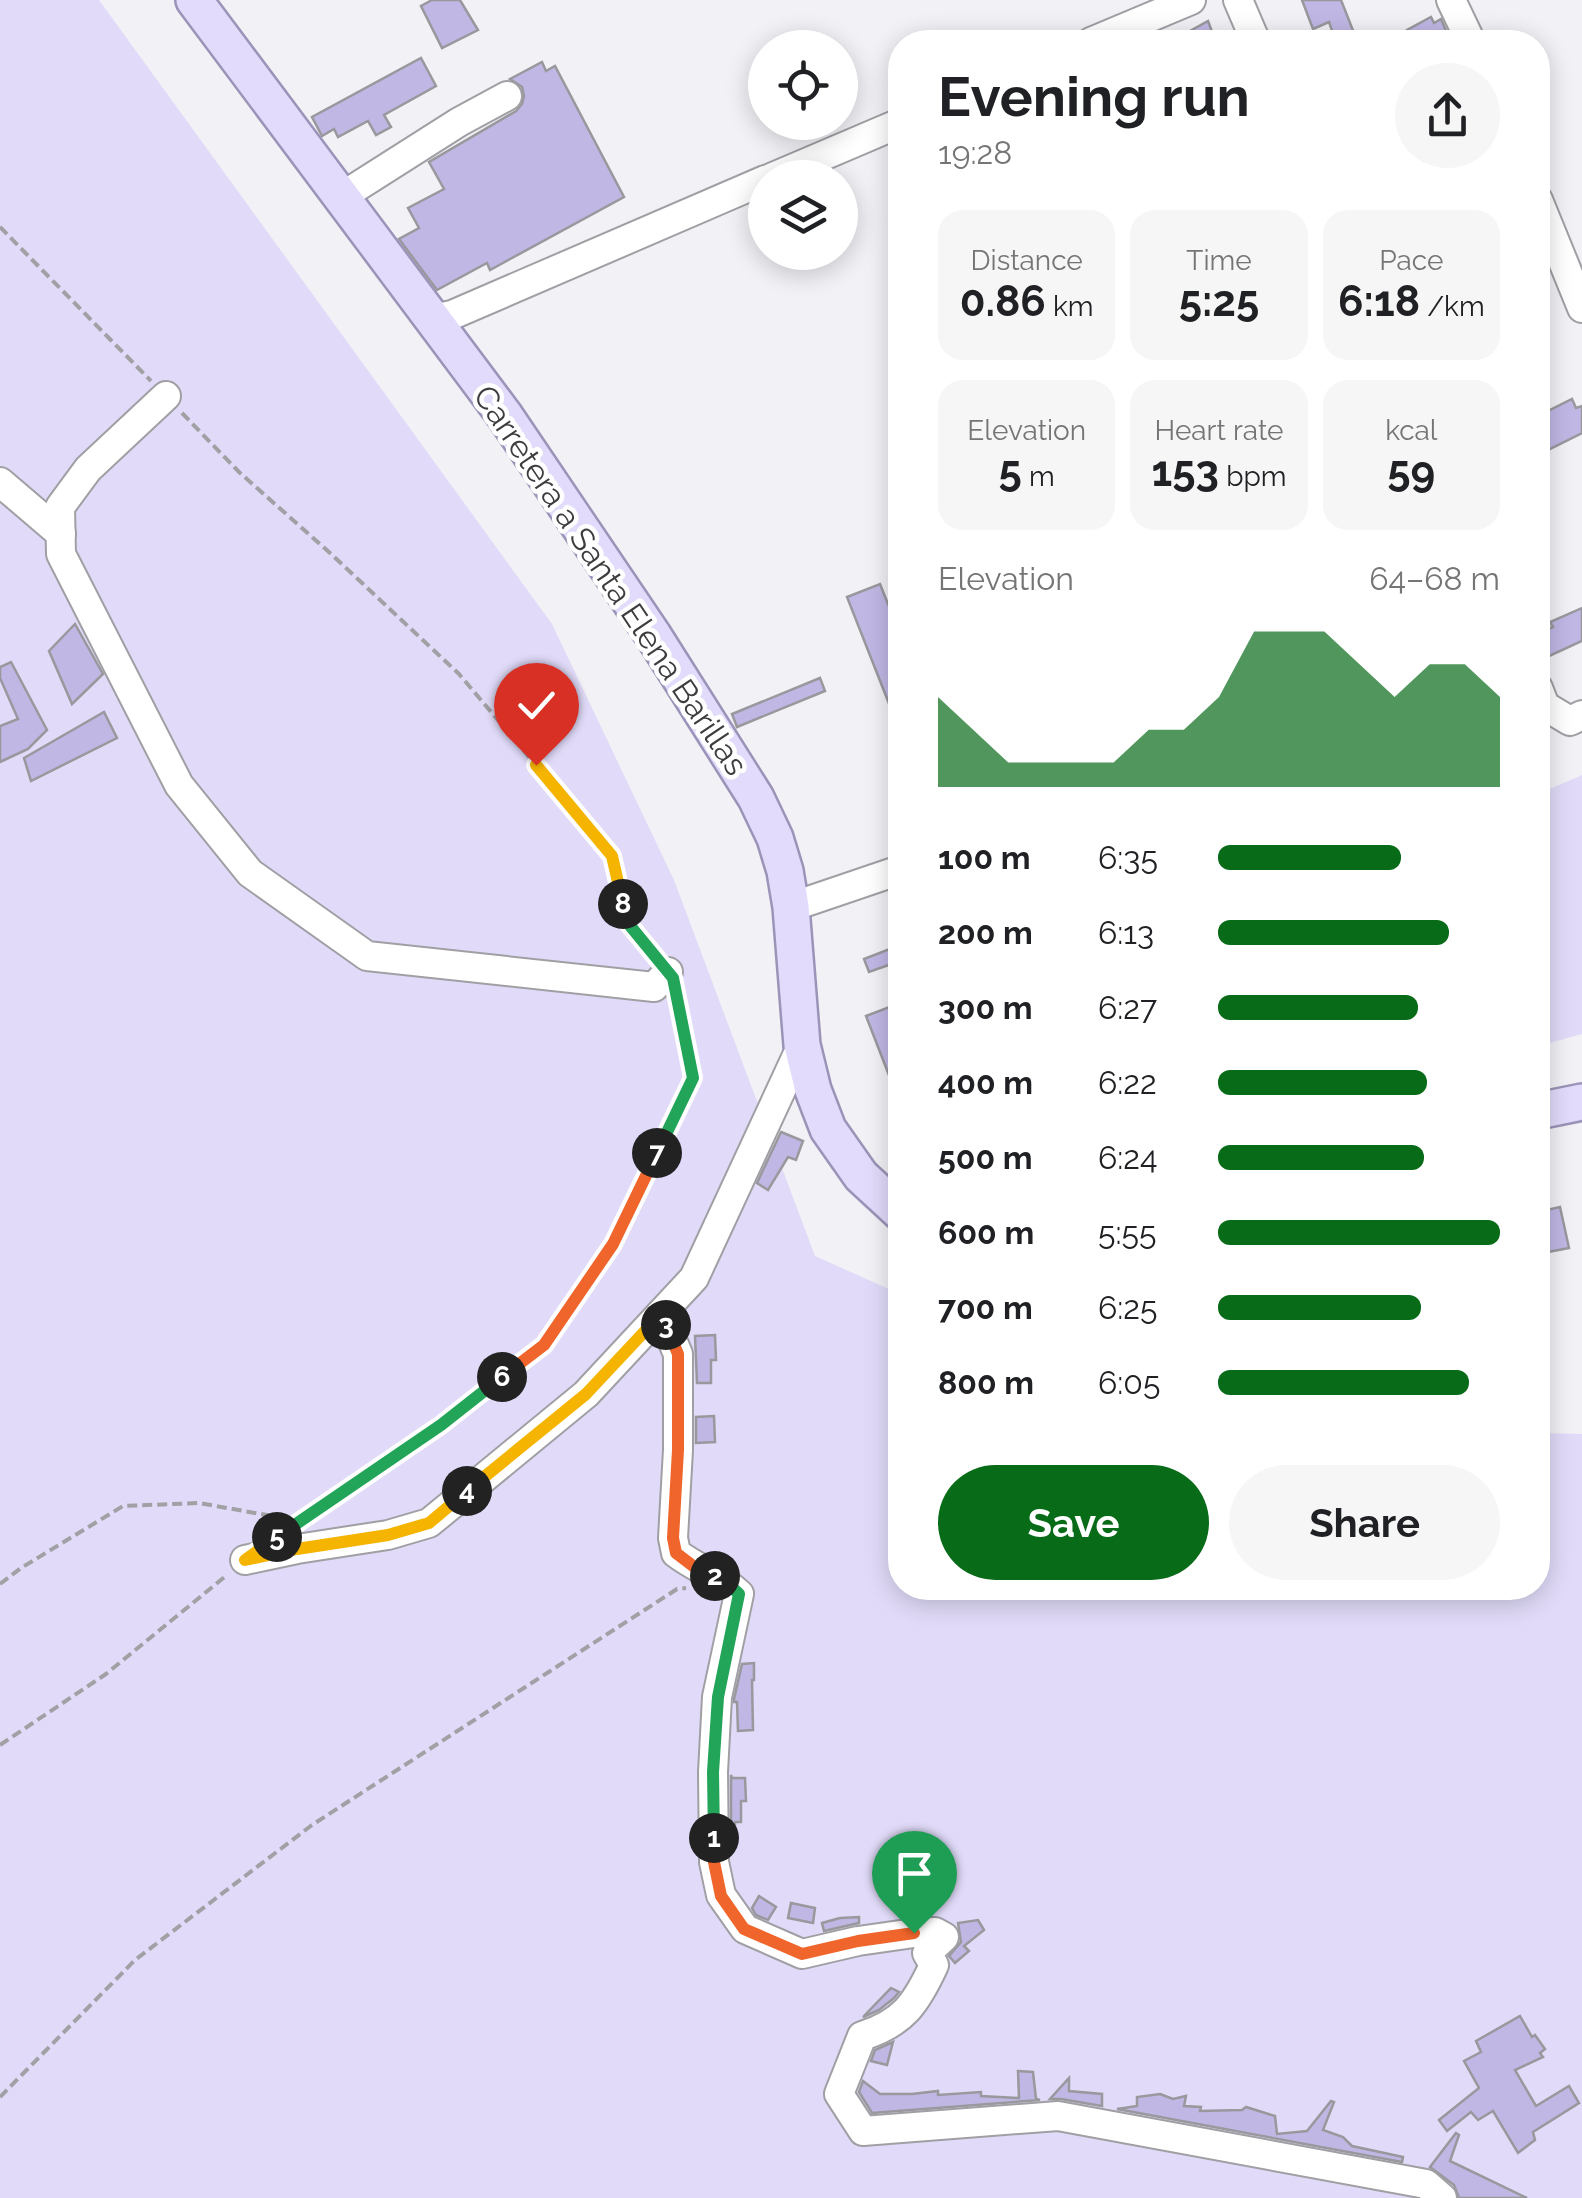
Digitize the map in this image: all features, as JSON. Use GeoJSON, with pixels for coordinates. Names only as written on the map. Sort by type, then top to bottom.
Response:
{"type":"FeatureCollection","features":[{"type":"Feature","properties":{"kind":"main road","name":"Carretera a Santa Elena Barillas"},"geometry":{"type":"LineString","coordinates":[[194,0],[516,432],[742,775],[775,838],[785,871],[792,907],[802,1046],[813,1090],[828,1129],[861,1176],[888,1203]]}},
{"type":"Feature","properties":{"kind":"main road"},"geometry":{"type":"LineString","coordinates":[[1550,1109],[1582,1102]]}},
{"type":"Feature","properties":{"kind":"street"},"geometry":{"type":"LineString","coordinates":[[1120,30],[1191,0]]}},
{"type":"Feature","properties":{"kind":"street"},"geometry":{"type":"LineString","coordinates":[[1238,0],[1251,30]]}},
{"type":"Feature","properties":{"kind":"street"},"geometry":{"type":"LineString","coordinates":[[1450,0],[1465,30]]}},
{"type":"Feature","properties":{"kind":"street"},"geometry":{"type":"LineString","coordinates":[[341,197],[507,96]]}},
{"type":"Feature","properties":{"kind":"street"},"geometry":{"type":"LineString","coordinates":[[813,160],[888,128]]}},
{"type":"Feature","properties":{"kind":"street"},"geometry":{"type":"LineString","coordinates":[[433,319],[452,315],[748,188]]}},
{"type":"Feature","properties":{"kind":"street"},"geometry":{"type":"LineString","coordinates":[[1550,229],[1582,308]]}},
{"type":"Feature","properties":{"kind":"street"},"geometry":{"type":"LineString","coordinates":[[166,396],[88,469],[60,507],[61,554],[178,786],[250,873],[367,956],[654,988],[668,972]]}},
{"type":"Feature","properties":{"kind":"street"},"geometry":{"type":"LineString","coordinates":[[0,482],[61,534]]}},
{"type":"Feature","properties":{"kind":"street"},"geometry":{"type":"LineString","coordinates":[[1550,709],[1570,721],[1582,716]]}},
{"type":"Feature","properties":{"kind":"street"},"geometry":{"type":"LineString","coordinates":[[792,907],[888,874]]}},
{"type":"Feature","properties":{"kind":"street"},"geometry":{"type":"LineString","coordinates":[[245,1560],[388,1535],[429,1523],[586,1394],[694,1278],[802,1046]]}},
{"type":"Feature","properties":{"kind":"street"},"geometry":{"type":"LineString","coordinates":[[661,1314],[678,1354],[673,1538],[676,1553],[697,1569],[724,1580],[739,1594],[718,1697],[713,1772],[714,1862],[721,1896],[744,1929],[802,1954],[914,1933],[934,1932],[944,1937],[927,1953],[934,1966],[922,1993],[902,2017],[882,2030],[862,2036],[839,2094],[863,2131],[1058,2116],[1426,2184],[1442,2198]]}},
{"type":"Feature","properties":{"kind":"path"},"geometry":{"type":"LineString","coordinates":[[0,227],[239,472],[459,674],[612,856],[627,922],[673,978],[693,1078],[613,1244],[544,1345],[441,1425],[285,1532]]}},
{"type":"Feature","properties":{"kind":"path"},"geometry":{"type":"LineString","coordinates":[[0,1584],[123,1506],[199,1503],[300,1521]]}},
{"type":"Feature","properties":{"kind":"path"},"geometry":{"type":"LineString","coordinates":[[0,1745],[106,1674],[245,1560]]}},
{"type":"Feature","properties":{"kind":"path"},"geometry":{"type":"LineString","coordinates":[[0,2097],[136,1960],[312,1825],[677,1589],[730,1586]]}},
{"type":"Feature","properties":{"kind":"shaded area"},"geometry":{"type":"Polygon","coordinates":[[[0,0],[99,0],[552,624],[674,880],[815,1256],[888,1289],[888,1600],[1550,1600],[1550,1433],[1582,1434],[1582,2198],[0,2198],[0,0]]]}},
{"type":"Feature","properties":{"kind":"shaded area"},"geometry":{"type":"Polygon","coordinates":[[[1582,775],[1582,1034],[1550,1043],[1550,789],[1582,775]]]}},
{"type":"Feature","properties":{"kind":"building"},"geometry":{"type":"Polygon","coordinates":[[[432,0],[460,0],[478,30],[442,48],[421,6],[432,0]]]}},
{"type":"Feature","properties":{"kind":"building"},"geometry":{"type":"Polygon","coordinates":[[[1302,0],[1341,0],[1353,30],[1332,30],[1329,22],[1313,29],[1302,0]]]}},
{"type":"Feature","properties":{"kind":"building"},"geometry":{"type":"Polygon","coordinates":[[[1431,17],[1434,23],[1441,19],[1446,30],[1407,30],[1431,17]]]}},
{"type":"Feature","properties":{"kind":"building"},"geometry":{"type":"Polygon","coordinates":[[[1208,21],[1211,30],[1192,30],[1208,21]]]}},
{"type":"Feature","properties":{"kind":"building"},"geometry":{"type":"Polygon","coordinates":[[[421,58],[436,86],[384,115],[391,127],[376,135],[368,121],[338,137],[334,129],[322,136],[312,117],[421,58]]]}},
{"type":"Feature","properties":{"kind":"building"},"geometry":{"type":"Polygon","coordinates":[[[542,62],[546,71],[555,66],[624,197],[490,270],[487,263],[437,290],[399,239],[419,228],[408,208],[444,189],[429,162],[516,111],[524,96],[522,87],[510,79],[542,62]]]}},
{"type":"Feature","properties":{"kind":"building"},"geometry":{"type":"Polygon","coordinates":[[[1572,399],[1576,408],[1582,406],[1582,433],[1550,449],[1550,410],[1572,399]]]}},
{"type":"Feature","properties":{"kind":"building"},"geometry":{"type":"Polygon","coordinates":[[[880,584],[888,604],[888,701],[847,597],[880,584]]]}},
{"type":"Feature","properties":{"kind":"building"},"geometry":{"type":"Polygon","coordinates":[[[1582,608],[1582,641],[1550,656],[1550,622],[1582,608]]]}},
{"type":"Feature","properties":{"kind":"building"},"geometry":{"type":"Polygon","coordinates":[[[75,624],[103,674],[72,704],[49,651],[75,624]]]}},
{"type":"Feature","properties":{"kind":"building"},"geometry":{"type":"Polygon","coordinates":[[[11,662],[47,730],[28,749],[0,762],[0,726],[18,719],[0,678],[0,667],[11,662]]]}},
{"type":"Feature","properties":{"kind":"building"},"geometry":{"type":"Polygon","coordinates":[[[820,678],[825,691],[737,727],[732,714],[820,678]]]}},
{"type":"Feature","properties":{"kind":"building"},"geometry":{"type":"Polygon","coordinates":[[[104,712],[117,738],[31,781],[24,758],[104,712]]]}},
{"type":"Feature","properties":{"kind":"building"},"geometry":{"type":"Polygon","coordinates":[[[888,950],[888,965],[869,972],[864,959],[888,950]]]}},
{"type":"Feature","properties":{"kind":"building"},"geometry":{"type":"Polygon","coordinates":[[[888,1008],[888,1073],[866,1016],[888,1008]]]}},
{"type":"Feature","properties":{"kind":"building"},"geometry":{"type":"Polygon","coordinates":[[[781,1132],[803,1141],[796,1160],[788,1157],[768,1190],[757,1183],[781,1132]]]}},
{"type":"Feature","properties":{"kind":"building"},"geometry":{"type":"Polygon","coordinates":[[[1560,1207],[1569,1248],[1550,1252],[1550,1209],[1560,1207]]]}},
{"type":"Feature","properties":{"kind":"building"},"geometry":{"type":"Polygon","coordinates":[[[715,1335],[716,1360],[711,1360],[711,1383],[697,1383],[695,1336],[715,1335]]]}},
{"type":"Feature","properties":{"kind":"building"},"geometry":{"type":"Polygon","coordinates":[[[714,1416],[715,1442],[696,1443],[696,1417],[714,1416]]]}},
{"type":"Feature","properties":{"kind":"building"},"geometry":{"type":"Polygon","coordinates":[[[754,1663],[753,1730],[738,1731],[734,1699],[742,1664],[754,1663]]]}},
{"type":"Feature","properties":{"kind":"building"},"geometry":{"type":"Polygon","coordinates":[[[731,1775],[745,1778],[746,1801],[741,1801],[741,1822],[735,1822],[735,1826],[731,1825],[731,1775]]]}},
{"type":"Feature","properties":{"kind":"building"},"geometry":{"type":"Polygon","coordinates":[[[759,1896],[776,1907],[768,1920],[756,1915],[752,1908],[759,1896]]]}},
{"type":"Feature","properties":{"kind":"building"},"geometry":{"type":"Polygon","coordinates":[[[791,1903],[815,1908],[813,1923],[788,1918],[791,1903]]]}},
{"type":"Feature","properties":{"kind":"building"},"geometry":{"type":"Polygon","coordinates":[[[859,1917],[859,1923],[824,1931],[822,1923],[859,1917]]]}},
{"type":"Feature","properties":{"kind":"building"},"geometry":{"type":"Polygon","coordinates":[[[978,1920],[984,1930],[964,1946],[969,1951],[955,1963],[949,1956],[961,1942],[958,1923],[978,1920]]]}},
{"type":"Feature","properties":{"kind":"building"},"geometry":{"type":"Polygon","coordinates":[[[891,1988],[899,1992],[894,1998],[863,2017],[891,1988]]]}},
{"type":"Feature","properties":{"kind":"building"},"geometry":{"type":"Polygon","coordinates":[[[1520,2016],[1532,2037],[1535,2035],[1545,2049],[1540,2053],[1543,2057],[1515,2070],[1536,2106],[1569,2086],[1579,2103],[1533,2132],[1535,2140],[1518,2153],[1493,2111],[1478,2120],[1471,2112],[1447,2131],[1439,2120],[1479,2088],[1464,2061],[1481,2052],[1476,2041],[1520,2016]]]}},
{"type":"Feature","properties":{"kind":"building"},"geometry":{"type":"Polygon","coordinates":[[[893,2042],[887,2065],[871,2061],[875,2050],[893,2042]]]}},
{"type":"Feature","properties":{"kind":"building"},"geometry":{"type":"Polygon","coordinates":[[[1018,2071],[1033,2072],[1036,2099],[1040,2100],[872,2113],[859,2092],[863,2081],[880,2094],[981,2092],[981,2096],[1019,2098],[1018,2071]]]}},
{"type":"Feature","properties":{"kind":"building"},"geometry":{"type":"Polygon","coordinates":[[[1069,2078],[1069,2091],[1102,2094],[1102,2106],[1050,2099],[1069,2078]]]}},
{"type":"Feature","properties":{"kind":"building"},"geometry":{"type":"Polygon","coordinates":[[[1160,2094],[1173,2099],[1186,2096],[1184,2106],[1201,2107],[1200,2111],[1246,2107],[1275,2116],[1277,2134],[1307,2131],[1331,2101],[1334,2102],[1323,2130],[1343,2137],[1352,2146],[1403,2157],[1402,2162],[1117,2109],[1137,2106],[1137,2097],[1160,2094]]]}},
{"type":"Feature","properties":{"kind":"building"},"geometry":{"type":"Polygon","coordinates":[[[1456,2133],[1459,2135],[1450,2161],[1527,2198],[1459,2198],[1454,2185],[1430,2167],[1456,2133]]]}},
{"type":"Feature","properties":{"kind":"route"},"geometry":{"type":"LineString","coordinates":[[536,765],[612,856],[627,922],[673,978],[693,1078],[613,1244],[544,1345],[441,1425],[245,1560],[388,1535],[429,1523],[586,1394],[661,1314],[678,1354],[673,1538],[676,1553],[697,1569],[724,1580],[739,1594],[718,1697],[713,1772],[714,1862],[721,1896],[744,1929],[802,1954],[914,1933]]}}]}
